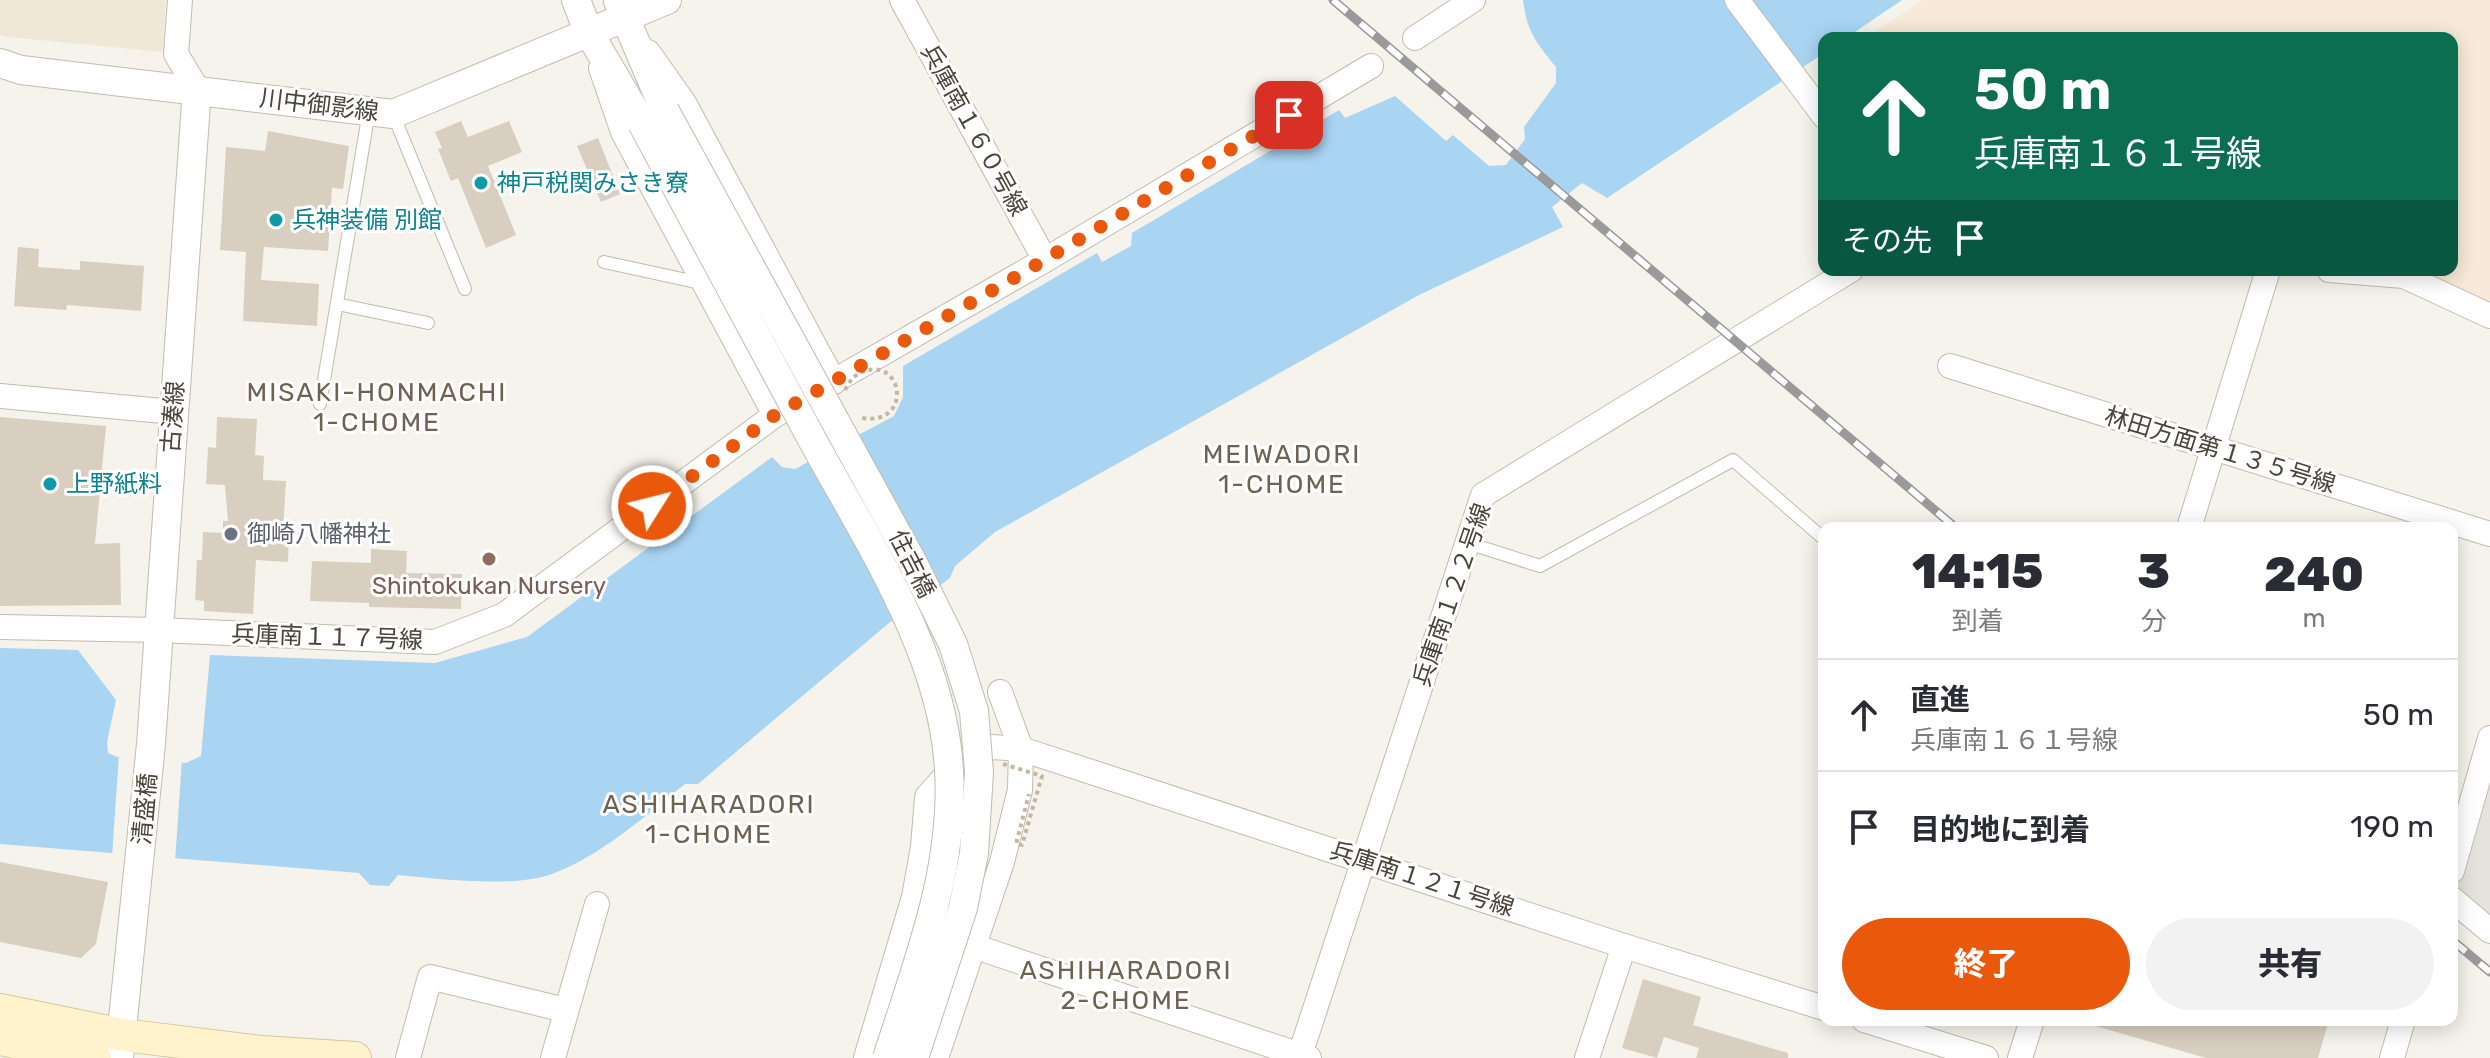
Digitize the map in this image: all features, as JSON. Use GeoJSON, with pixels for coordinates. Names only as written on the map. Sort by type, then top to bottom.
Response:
{"type":"FeatureCollection","features":[{"type":"Feature","properties":{"kind":"main road"},"geometry":{"type":"LineString","coordinates":[[0,1010],[121,1046],[355,1058]]}},
{"type":"Feature","properties":{"kind":"main road"},"geometry":{"type":"LineString","coordinates":[[0,1039],[95,1058]]}},
{"type":"Feature","properties":{"kind":"street"},"geometry":{"type":"LineString","coordinates":[[180,0],[176,54],[197,89]]}},
{"type":"Feature","properties":{"kind":"street"},"geometry":{"type":"LineString","coordinates":[[576,0],[623,132],[775,415]]}},
{"type":"Feature","properties":{"kind":"street","name":"川中御影線"},"geometry":{"type":"LineString","coordinates":[[0,63],[21,70],[381,112],[588,31],[621,8],[667,0]]}},
{"type":"Feature","properties":{"kind":"street","name":"兵庫南１６０号線"},"geometry":{"type":"LineString","coordinates":[[902,0],[1045,260]]}},
{"type":"Feature","properties":{"kind":"street"},"geometry":{"type":"LineString","coordinates":[[1415,38],[1473,0]]}},
{"type":"Feature","properties":{"kind":"street"},"geometry":{"type":"LineString","coordinates":[[1737,0],[1818,108]]}},
{"type":"Feature","properties":{"kind":"street"},"geometry":{"type":"LineString","coordinates":[[621,8],[653,117]]}},
{"type":"Feature","properties":{"kind":"street"},"geometry":{"type":"LineString","coordinates":[[621,8],[684,103],[834,382]]}},
{"type":"Feature","properties":{"kind":"street"},"geometry":{"type":"LineString","coordinates":[[588,31],[653,117]]}},
{"type":"Feature","properties":{"kind":"street","name":"兵庫南１１７号線"},"geometry":{"type":"LineString","coordinates":[[0,627],[159,630],[435,642],[504,615],[775,415],[1045,260],[1371,66]]}},
{"type":"Feature","properties":{"kind":"street","name":"古湊線"},"geometry":{"type":"LineString","coordinates":[[151,744],[197,89]]}},
{"type":"Feature","properties":{"kind":"street","name":"住吉橋"},"geometry":{"type":"LineString","coordinates":[[653,117],[886,575],[923,654],[942,712],[950,771],[946,846],[936,903],[887,1058]]}},
{"type":"Feature","properties":{"kind":"street","name":"住吉橋"},"geometry":{"type":"LineString","coordinates":[[653,117],[913,563],[953,644],[974,711],[979,772],[974,853],[963,908],[914,1058]]}},
{"type":"Feature","properties":{"kind":"street","name":"兵庫南１２２号線"},"geometry":{"type":"LineString","coordinates":[[1303,1057],[1483,495],[1841,276]]}},
{"type":"Feature","properties":{"kind":"street"},"geometry":{"type":"LineString","coordinates":[[2191,522],[2266,276]]}},
{"type":"Feature","properties":{"kind":"street"},"geometry":{"type":"LineString","coordinates":[[2404,276],[2490,316]]}},
{"type":"Feature","properties":{"kind":"street","name":"林田方面第１３５号線"},"geometry":{"type":"LineString","coordinates":[[1950,366],[2452,522]]}},
{"type":"Feature","properties":{"kind":"street"},"geometry":{"type":"LineString","coordinates":[[0,396],[174,412]]}},
{"type":"Feature","properties":{"kind":"street","name":"林田方面第１３５号線"},"geometry":{"type":"LineString","coordinates":[[2458,524],[2490,534]]}},
{"type":"Feature","properties":{"kind":"street"},"geometry":{"type":"LineString","coordinates":[[936,1058],[1002,862],[1020,790],[1000,692]]}},
{"type":"Feature","properties":{"kind":"street"},"geometry":{"type":"LineString","coordinates":[[2458,847],[2490,738]]}},
{"type":"Feature","properties":{"kind":"street","name":"清盛橋"},"geometry":{"type":"LineString","coordinates":[[121,1046],[151,744]]}},
{"type":"Feature","properties":{"kind":"street"},"geometry":{"type":"LineString","coordinates":[[866,1058],[914,897],[923,847],[927,797],[957,763],[992,747],[1011,756]]}},
{"type":"Feature","properties":{"kind":"street","name":"兵庫南１２１号線"},"geometry":{"type":"LineString","coordinates":[[1011,756],[1364,860],[1818,1006]]}},
{"type":"Feature","properties":{"kind":"street"},"geometry":{"type":"LineString","coordinates":[[553,1058],[597,904]]}},
{"type":"Feature","properties":{"kind":"street"},"geometry":{"type":"LineString","coordinates":[[2458,904],[2490,931]]}},
{"type":"Feature","properties":{"kind":"street"},"geometry":{"type":"LineString","coordinates":[[973,946],[1303,1057]]}},
{"type":"Feature","properties":{"kind":"street"},"geometry":{"type":"LineString","coordinates":[[1587,1058],[1624,946]]}},
{"type":"Feature","properties":{"kind":"street"},"geometry":{"type":"LineString","coordinates":[[408,1058],[430,977],[565,1010]]}},
{"type":"Feature","properties":{"kind":"street"},"geometry":{"type":"LineString","coordinates":[[1883,1026],[1986,1058]]}},
{"type":"Feature","properties":{"kind":"street"},"geometry":{"type":"LineString","coordinates":[[2020,1058],[2030,1026]]}},
{"type":"Feature","properties":{"kind":"street"},"geometry":{"type":"LineString","coordinates":[[2392,1058],[2401,1026]]}},
{"type":"Feature","properties":{"kind":"lane"},"geometry":{"type":"LineString","coordinates":[[381,112],[465,289]]}},
{"type":"Feature","properties":{"kind":"lane"},"geometry":{"type":"LineString","coordinates":[[320,404],[337,304],[381,112]]}},
{"type":"Feature","properties":{"kind":"lane"},"geometry":{"type":"LineString","coordinates":[[604,262],[705,284]]}},
{"type":"Feature","properties":{"kind":"lane"},"geometry":{"type":"LineString","coordinates":[[337,304],[428,323]]}},
{"type":"Feature","properties":{"kind":"lane"},"geometry":{"type":"LineString","coordinates":[[1468,543],[1540,566],[1733,460],[1818,534]]}},
{"type":"Feature","properties":{"kind":"path"},"geometry":{"type":"LineString","coordinates":[[1011,756],[1042,776],[1022,845],[1016,844],[1029,794]]}},
{"type":"Feature","properties":{"kind":"shaded area"},"geometry":{"type":"Polygon","coordinates":[[[0,0],[166,0],[163,52],[0,35],[0,0]]]}},
{"type":"Feature","properties":{"kind":"shaded area"},"geometry":{"type":"Polygon","coordinates":[[[1923,0],[2490,0],[2490,304],[2431,276],[2458,276],[2458,32],[1875,32],[1923,0]]]}},
{"type":"Feature","properties":{"kind":"shaded area"},"geometry":{"type":"Polygon","coordinates":[[[2490,777],[2490,917],[2458,890],[2490,777]]]}},
{"type":"Feature","properties":{"kind":"water"},"geometry":{"type":"Polygon","coordinates":[[[1523,0],[1902,0],[1855,32],[1818,32],[1818,57],[1607,198],[1582,183],[1552,207],[1563,227],[1419,295],[995,532],[955,566],[950,578],[889,623],[698,784],[685,784],[622,834],[588,857],[552,874],[518,881],[398,875],[389,886],[370,885],[359,873],[0,844],[0,648],[78,650],[116,700],[107,742],[108,753],[117,757],[186,763],[201,756],[210,655],[435,663],[527,637],[772,457],[782,467],[795,469],[894,416],[903,397],[903,366],[1097,253],[1102,262],[1131,246],[1132,233],[1339,110],[1345,118],[1395,96],[1446,141],[1453,135],[1489,166],[1506,165],[1525,139],[1524,127],[1556,83],[1556,67],[1534,36],[1523,0]]]}},
{"type":"Feature","properties":{"kind":"pier"},"geometry":{"type":"Polygon","coordinates":[[[119,754],[182,759],[175,862],[112,857],[119,754]]]}},
{"type":"Feature","properties":{"kind":"building","name":"神戸税関みさき寮"},"geometry":{"type":"Polygon","coordinates":[[[461,121],[468,137],[509,121],[522,152],[488,166],[516,235],[486,248],[458,178],[451,181],[438,149],[442,148],[435,132],[461,121]]]}},
{"type":"Feature","properties":{"kind":"building"},"geometry":{"type":"Polygon","coordinates":[[[268,131],[349,146],[343,189],[332,188],[328,251],[264,247],[261,280],[319,284],[317,326],[243,321],[246,252],[220,250],[226,147],[265,151],[268,131]]]}},
{"type":"Feature","properties":{"kind":"building"},"geometry":{"type":"Polygon","coordinates":[[[598,138],[620,194],[601,202],[577,146],[598,138]]]}},
{"type":"Feature","properties":{"kind":"building"},"geometry":{"type":"Polygon","coordinates":[[[18,247],[39,249],[38,267],[80,270],[80,261],[144,266],[141,311],[67,305],[66,310],[14,306],[18,247]]]}},
{"type":"Feature","properties":{"kind":"building","name":"上野紙料"},"geometry":{"type":"Polygon","coordinates":[[[0,417],[106,426],[95,544],[120,543],[121,605],[0,606],[0,417]]]}},
{"type":"Feature","properties":{"kind":"building"},"geometry":{"type":"Polygon","coordinates":[[[217,417],[257,419],[255,455],[264,456],[263,480],[286,481],[283,530],[289,530],[288,562],[256,560],[253,614],[204,611],[204,601],[195,600],[197,560],[202,560],[203,532],[223,533],[223,521],[228,521],[225,485],[206,484],[208,447],[216,448],[217,417]]]}},
{"type":"Feature","properties":{"kind":"building"},"geometry":{"type":"Polygon","coordinates":[[[371,549],[407,551],[406,573],[462,574],[461,609],[369,607],[369,603],[310,601],[312,561],[371,563],[371,549]]]}},
{"type":"Feature","properties":{"kind":"building"},"geometry":{"type":"Polygon","coordinates":[[[0,862],[108,882],[96,944],[81,958],[0,942],[0,862]]]}},
{"type":"Feature","properties":{"kind":"building"},"geometry":{"type":"Polygon","coordinates":[[[1643,979],[1701,997],[1693,1025],[1788,1053],[1788,1058],[1696,1058],[1699,1048],[1664,1037],[1657,1058],[1622,1048],[1643,979]]]}},
{"type":"Feature","properties":{"kind":"building"},"geometry":{"type":"Polygon","coordinates":[[[2095,1026],[2327,1026],[2318,1058],[2206,1058],[2095,1026]]]}},
{"type":"Feature","properties":{"kind":"railway"},"geometry":{"type":"LineString","coordinates":[[1333,0],[1949,522]]}},
{"type":"Feature","properties":{"kind":"railway"},"geometry":{"type":"LineString","coordinates":[[2458,945],[2490,972]]}},
{"type":"Feature","properties":{"kind":"place","name":"神戸税関みさき寮"},"geometry":{"type":"Point","coordinates":[481,183]}},
{"type":"Feature","properties":{"kind":"place","name":"兵神装備 別館"},"geometry":{"type":"Point","coordinates":[276,220]}},
{"type":"Feature","properties":{"kind":"place","name":"上野紙料"},"geometry":{"type":"Point","coordinates":[50,484]}},
{"type":"Feature","properties":{"kind":"place","name":"御崎八幡神社"},"geometry":{"type":"Point","coordinates":[231,534]}},
{"type":"Feature","properties":{"kind":"place","name":"Shintokukan Nursery"},"geometry":{"type":"Point","coordinates":[489,559]}},
{"type":"Feature","properties":{"kind":"district","name":"MISAKI-HONMACHI 1-CHOME"},"geometry":{"type":"Point","coordinates":[377,407]}},
{"type":"Feature","properties":{"kind":"district","name":"MEIWADORI 1-CHOME"},"geometry":{"type":"Point","coordinates":[1282,469]}},
{"type":"Feature","properties":{"kind":"district","name":"ASHIHARADORI 1-CHOME"},"geometry":{"type":"Point","coordinates":[709,819]}},
{"type":"Feature","properties":{"kind":"district","name":"ASHIHARADORI 2-CHOME"},"geometry":{"type":"Point","coordinates":[1126,985]}},
{"type":"Feature","properties":{"kind":"route"},"geometry":{"type":"LineString","coordinates":[[652,506],[775,415],[1289,115]]}}]}
